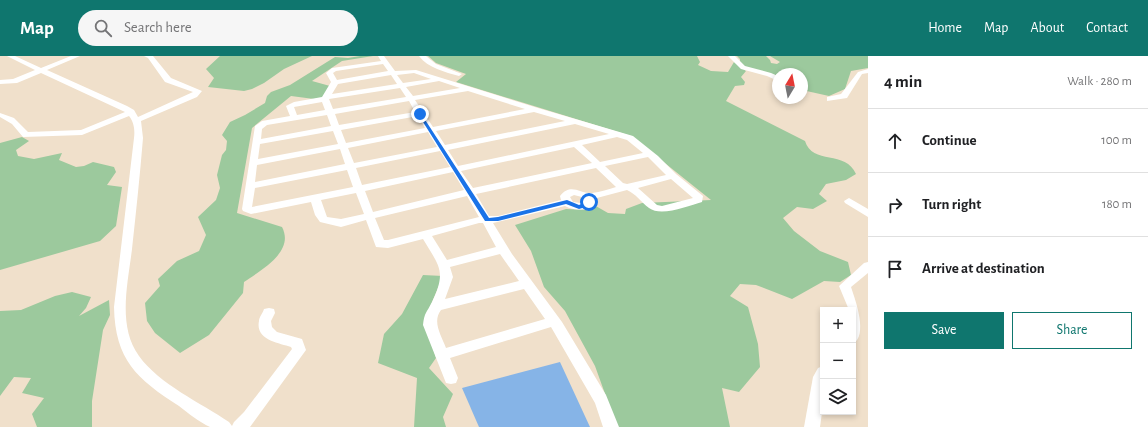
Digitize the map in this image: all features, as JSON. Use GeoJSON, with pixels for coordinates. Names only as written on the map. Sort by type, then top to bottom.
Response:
{"type":"FeatureCollection","features":[{"type":"Feature","properties":{"kind":"street"},"geometry":{"type":"LineString","coordinates":[[10,56],[124,108],[133,116],[138,132],[136,169],[120,298],[121,328],[126,344],[134,360],[148,374],[173,393],[224,427]]}},
{"type":"Feature","properties":{"kind":"street"},"geometry":{"type":"LineString","coordinates":[[0,82],[14,81],[77,56]]}},
{"type":"Feature","properties":{"kind":"street"},"geometry":{"type":"LineString","coordinates":[[0,115],[6,115],[17,123],[26,135],[82,132],[133,116],[150,115],[194,95],[198,91],[168,80],[150,57],[147,56]]}},
{"type":"Feature","properties":{"kind":"street"},"geometry":{"type":"LineString","coordinates":[[422,56],[426,61],[433,65],[459,74]]}},
{"type":"Feature","properties":{"kind":"street"},"geometry":{"type":"LineString","coordinates":[[731,56],[743,68],[772,76]]}},
{"type":"Feature","properties":{"kind":"street"},"geometry":{"type":"LineString","coordinates":[[335,82],[329,73],[334,69],[383,59],[411,99],[470,192],[503,249],[554,321],[601,400],[611,427]]}},
{"type":"Feature","properties":{"kind":"street"},"geometry":{"type":"LineString","coordinates":[[335,82],[409,70],[630,138],[698,196],[698,200],[662,209],[654,207],[636,190],[620,185],[576,144]]}},
{"type":"Feature","properties":{"kind":"street"},"geometry":{"type":"LineString","coordinates":[[830,99],[844,96],[860,73],[868,71]]}},
{"type":"Feature","properties":{"kind":"street"},"geometry":{"type":"LineString","coordinates":[[294,118],[290,106],[294,104],[438,79]]}},
{"type":"Feature","properties":{"kind":"street"},"geometry":{"type":"LineString","coordinates":[[335,82],[326,98],[342,146],[380,244],[388,244],[479,220],[498,219],[567,202],[565,196],[571,192],[580,193],[588,197],[673,176]]}},
{"type":"Feature","properties":{"kind":"street"},"geometry":{"type":"LineString","coordinates":[[467,88],[411,99],[265,123],[258,128],[247,209],[251,211],[315,198],[576,144],[613,136],[615,134]]}},
{"type":"Feature","properties":{"kind":"street"},"geometry":{"type":"LineString","coordinates":[[253,163],[535,110]]}},
{"type":"Feature","properties":{"kind":"street"},"geometry":{"type":"LineString","coordinates":[[256,142],[420,114]]}},
{"type":"Feature","properties":{"kind":"street"},"geometry":{"type":"LineString","coordinates":[[250,186],[576,122]]}},
{"type":"Feature","properties":{"kind":"street"},"geometry":{"type":"LineString","coordinates":[[315,198],[320,215],[324,220],[341,223],[470,192],[649,154]]}},
{"type":"Feature","properties":{"kind":"street"},"geometry":{"type":"LineString","coordinates":[[849,200],[868,214]]}},
{"type":"Feature","properties":{"kind":"street"},"geometry":{"type":"LineString","coordinates":[[426,235],[444,265],[447,277],[437,305],[430,315],[430,325],[451,378]]}},
{"type":"Feature","properties":{"kind":"street"},"geometry":{"type":"LineString","coordinates":[[444,265],[503,249]]}},
{"type":"Feature","properties":{"kind":"street"},"geometry":{"type":"LineString","coordinates":[[853,307],[845,286],[868,266]]}},
{"type":"Feature","properties":{"kind":"street"},"geometry":{"type":"LineString","coordinates":[[437,305],[447,304],[527,284]]}},
{"type":"Feature","properties":{"kind":"street"},"geometry":{"type":"LineString","coordinates":[[239,427],[249,417],[298,350],[297,343],[273,336],[266,330],[265,321],[269,313]]}},
{"type":"Feature","properties":{"kind":"street"},"geometry":{"type":"LineString","coordinates":[[856,313],[860,322],[859,332],[856,335]]}},
{"type":"Feature","properties":{"kind":"street"},"geometry":{"type":"LineString","coordinates":[[442,354],[554,321]]}},
{"type":"Feature","properties":{"kind":"street"},"geometry":{"type":"LineString","coordinates":[[812,427],[820,377]]}},
{"type":"Feature","properties":{"kind":"green space"},"geometry":{"type":"Polygon","coordinates":[[[220,56],[312,56],[284,69],[264,83],[244,91],[208,87],[214,78],[206,69],[220,56]]]}},
{"type":"Feature","properties":{"kind":"green space"},"geometry":{"type":"Polygon","coordinates":[[[373,56],[342,61],[312,81],[330,86],[322,98],[314,99],[291,96],[252,128],[237,213],[282,227],[285,236],[284,244],[280,252],[267,266],[244,282],[243,293],[209,335],[180,353],[155,333],[147,321],[145,303],[160,286],[158,279],[177,261],[199,251],[206,235],[198,217],[216,200],[220,188],[217,175],[222,155],[226,150],[227,141],[222,135],[230,122],[265,103],[267,96],[271,92],[290,85],[335,57],[348,58],[373,56]]]}},
{"type":"Feature","properties":{"kind":"green space"},"geometry":{"type":"Polygon","coordinates":[[[428,56],[697,56],[700,62],[698,65],[711,71],[728,72],[734,62],[746,71],[741,77],[745,82],[744,85],[735,86],[726,101],[805,141],[809,148],[815,153],[845,162],[851,167],[856,174],[846,180],[826,184],[819,194],[827,201],[813,209],[797,207],[783,218],[794,231],[820,251],[848,262],[851,275],[840,282],[824,281],[792,299],[756,285],[740,284],[730,296],[748,307],[758,344],[760,367],[739,392],[722,388],[730,427],[617,427],[595,366],[565,311],[544,287],[531,251],[515,225],[566,209],[587,210],[594,205],[608,213],[625,214],[626,209],[642,203],[711,200],[631,136],[456,82],[466,74],[436,63],[428,56]]]}},
{"type":"Feature","properties":{"kind":"green space"},"geometry":{"type":"Polygon","coordinates":[[[737,56],[766,56],[771,63],[777,64],[780,62],[770,56],[868,56],[868,68],[851,71],[845,89],[829,96],[808,91],[808,68],[772,68],[772,76],[751,70],[740,64],[740,59],[737,56]]]}},
{"type":"Feature","properties":{"kind":"green space"},"geometry":{"type":"Polygon","coordinates":[[[22,137],[29,141],[16,150],[18,156],[34,159],[62,153],[59,160],[76,167],[84,166],[93,162],[114,167],[116,172],[107,185],[122,187],[116,226],[100,241],[0,270],[0,143],[22,137]]]}},
{"type":"Feature","properties":{"kind":"green space"},"geometry":{"type":"Polygon","coordinates":[[[423,275],[443,276],[425,319],[436,358],[429,368],[453,394],[443,417],[446,427],[414,427],[417,378],[378,363],[384,334],[402,314],[423,275]]]}},
{"type":"Feature","properties":{"kind":"green space"},"geometry":{"type":"Polygon","coordinates":[[[72,292],[91,297],[86,308],[79,316],[109,300],[110,315],[103,330],[92,401],[92,427],[37,427],[32,414],[44,398],[22,393],[31,378],[14,377],[0,396],[0,311],[21,310],[55,296],[72,292]]]}},
{"type":"Feature","properties":{"kind":"water"},"geometry":{"type":"Polygon","coordinates":[[[560,362],[590,427],[479,427],[462,388],[560,362]]]}},
{"type":"Feature","properties":{"kind":"route"},"geometry":{"type":"LineString","coordinates":[[420,114],[487,220],[498,219],[567,202],[579,207],[587,205],[589,202]]}}]}
